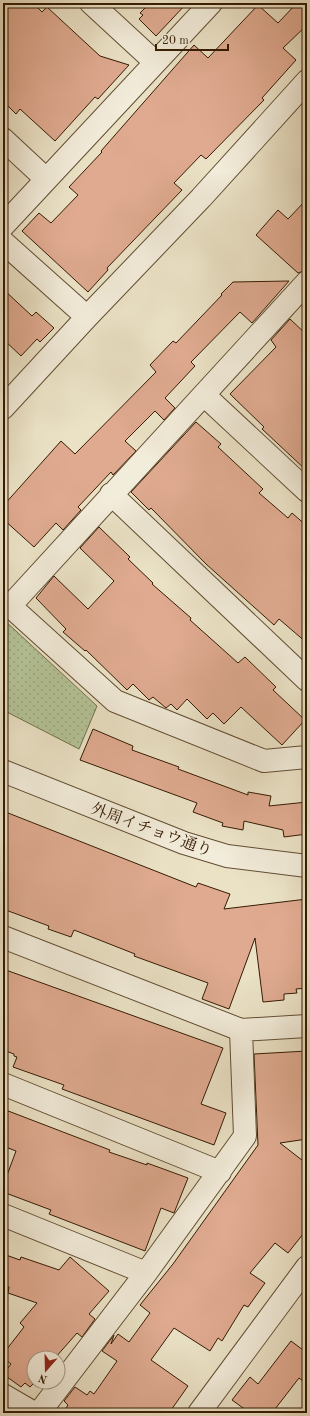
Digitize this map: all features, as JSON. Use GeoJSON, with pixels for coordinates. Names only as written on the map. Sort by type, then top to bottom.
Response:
{"type":"FeatureCollection","features":[{"type":"Feature","properties":{"kind":"street"},"geometry":{"type":"LineString","coordinates":[[91,3],[155,62]]}},
{"type":"Feature","properties":{"kind":"street"},"geometry":{"type":"LineString","coordinates":[[3,226],[211,3]]}},
{"type":"Feature","properties":{"kind":"street"},"geometry":{"type":"LineString","coordinates":[[3,408],[87,316],[201,198],[307,81]]}},
{"type":"Feature","properties":{"kind":"street"},"geometry":{"type":"LineString","coordinates":[[3,139],[46,179]]}},
{"type":"Feature","properties":{"kind":"street"},"geometry":{"type":"LineString","coordinates":[[3,242],[87,316]]}},
{"type":"Feature","properties":{"kind":"street"},"geometry":{"type":"LineString","coordinates":[[304,290],[111,494],[10,606],[115,701],[264,761],[307,757]]}},
{"type":"Feature","properties":{"kind":"street"},"geometry":{"type":"LineString","coordinates":[[204,395],[307,491]]}},
{"type":"Feature","properties":{"kind":"street"},"geometry":{"type":"LineString","coordinates":[[111,494],[307,680]]}},
{"type":"Feature","properties":{"kind":"street","name":"外周イチョウ通り"},"geometry":{"type":"LineString","coordinates":[[3,771],[184,843],[227,856],[307,866]]}},
{"type":"Feature","properties":{"kind":"street"},"geometry":{"type":"LineString","coordinates":[[3,937],[241,1030],[307,1026]]}},
{"type":"Feature","properties":{"kind":"street"},"geometry":{"type":"LineString","coordinates":[[39,1413],[146,1273],[245,1136],[241,1030]]}},
{"type":"Feature","properties":{"kind":"street"},"geometry":{"type":"LineString","coordinates":[[3,1084],[220,1172]]}},
{"type":"Feature","properties":{"kind":"street"},"geometry":{"type":"LineString","coordinates":[[3,1215],[146,1273]]}},
{"type":"Feature","properties":{"kind":"street"},"geometry":{"type":"LineString","coordinates":[[199,1413],[307,1267]]}},
{"type":"Feature","properties":{"kind":"street"},"geometry":{"type":"LineString","coordinates":[[3,1395],[34,1413]]}},
{"type":"Feature","properties":{"kind":"green space"},"geometry":{"type":"Polygon","coordinates":[[[3,619],[97,706],[79,749],[3,710],[3,619]]]}},
{"type":"Feature","properties":{"kind":"building"},"geometry":{"type":"Polygon","coordinates":[[[3,3],[33,3],[42,12],[47,7],[100,56],[129,65],[98,99],[95,97],[55,141],[20,109],[16,114],[3,101],[3,3]]]}},
{"type":"Feature","properties":{"kind":"building"},"geometry":{"type":"Polygon","coordinates":[[[150,3],[187,3],[156,36],[139,19],[143,15],[140,13],[150,3]]]}},
{"type":"Feature","properties":{"kind":"building"},"geometry":{"type":"Polygon","coordinates":[[[297,3],[307,3],[307,25],[283,48],[296,60],[262,98],[264,100],[206,159],[201,155],[174,183],[182,190],[107,268],[108,270],[88,292],[22,231],[39,213],[51,223],[78,195],[69,187],[102,152],[101,151],[194,45],[208,58],[258,5],[278,23],[297,3]]]}},
{"type":"Feature","properties":{"kind":"building"},"geometry":{"type":"Polygon","coordinates":[[[307,199],[307,270],[298,273],[256,235],[278,210],[288,219],[307,199]]]}},
{"type":"Feature","properties":{"kind":"building"},"geometry":{"type":"Polygon","coordinates":[[[289,281],[252,323],[240,312],[191,362],[195,366],[165,398],[175,408],[164,420],[155,411],[125,441],[136,451],[113,475],[111,472],[78,507],[81,510],[63,530],[56,523],[34,547],[3,519],[3,506],[61,441],[75,454],[156,372],[150,365],[173,341],[176,343],[233,282],[289,281]]]}},
{"type":"Feature","properties":{"kind":"building"},"geometry":{"type":"Polygon","coordinates":[[[3,289],[32,316],[36,312],[54,328],[40,342],[37,339],[21,356],[3,339],[3,289]]]}},
{"type":"Feature","properties":{"kind":"building"},"geometry":{"type":"Polygon","coordinates":[[[290,319],[307,335],[307,471],[262,429],[264,427],[230,394],[276,347],[271,340],[290,319]]]}},
{"type":"Feature","properties":{"kind":"building"},"geometry":{"type":"Polygon","coordinates":[[[196,422],[221,444],[218,447],[263,489],[259,493],[288,518],[292,513],[307,526],[307,643],[279,619],[274,625],[206,564],[151,508],[149,510],[131,492],[196,422]]]}},
{"type":"Feature","properties":{"kind":"building"},"geometry":{"type":"Polygon","coordinates":[[[99,527],[130,557],[128,559],[153,583],[152,584],[191,618],[190,620],[238,663],[245,657],[276,687],[273,690],[305,720],[282,745],[241,707],[224,724],[213,713],[207,719],[187,699],[177,710],[171,704],[166,708],[153,697],[149,700],[133,684],[127,690],[86,650],[85,651],[63,632],[66,629],[36,598],[54,576],[88,609],[114,581],[80,548],[99,527]]]}},
{"type":"Feature","properties":{"kind":"building"},"geometry":{"type":"Polygon","coordinates":[[[93,729],[133,746],[132,750],[179,767],[178,769],[248,795],[248,792],[271,796],[269,806],[307,802],[307,834],[284,837],[283,830],[244,821],[243,830],[222,826],[223,823],[193,812],[197,803],[80,760],[93,729]]]}},
{"type":"Feature","properties":{"kind":"building"},"geometry":{"type":"Polygon","coordinates":[[[3,811],[196,887],[198,883],[230,894],[224,909],[307,899],[307,988],[296,989],[297,993],[284,994],[284,1000],[263,1002],[255,938],[229,1009],[202,999],[208,983],[134,956],[135,954],[74,930],[71,937],[48,929],[49,926],[3,909],[3,811]]]}},
{"type":"Feature","properties":{"kind":"building"},"geometry":{"type":"Polygon","coordinates":[[[3,969],[223,1048],[201,1104],[226,1113],[214,1145],[62,1089],[64,1085],[13,1067],[17,1057],[14,1056],[14,1054],[3,1050],[3,969]]]}},
{"type":"Feature","properties":{"kind":"building"},"geometry":{"type":"Polygon","coordinates":[[[307,1051],[307,1139],[280,1143],[307,1164],[307,1229],[288,1253],[275,1243],[250,1273],[265,1283],[248,1307],[244,1305],[222,1341],[218,1338],[210,1351],[174,1328],[151,1360],[188,1386],[169,1413],[63,1413],[68,1405],[64,1401],[75,1387],[87,1395],[90,1391],[94,1394],[117,1361],[102,1351],[114,1335],[111,1344],[118,1334],[129,1342],[150,1313],[140,1305],[173,1264],[258,1145],[254,1054],[307,1051]]]}},
{"type":"Feature","properties":{"kind":"building"},"geometry":{"type":"Polygon","coordinates":[[[3,1109],[110,1150],[109,1152],[147,1165],[147,1163],[188,1178],[174,1213],[161,1208],[145,1251],[49,1214],[51,1210],[3,1192],[3,1186],[16,1151],[3,1146],[3,1109]]]}},
{"type":"Feature","properties":{"kind":"building"},"geometry":{"type":"Polygon","coordinates":[[[3,1254],[20,1260],[21,1257],[59,1270],[70,1257],[109,1291],[89,1314],[95,1319],[82,1337],[77,1333],[62,1350],[26,1350],[26,1384],[25,1383],[21,1387],[3,1374],[11,1364],[3,1358],[3,1354],[24,1327],[20,1323],[37,1303],[8,1293],[9,1287],[3,1285],[3,1254]]]}},
{"type":"Feature","properties":{"kind":"building"},"geometry":{"type":"Polygon","coordinates":[[[291,1341],[307,1353],[307,1384],[299,1378],[272,1413],[250,1413],[232,1400],[250,1377],[258,1384],[291,1341]]]}}]}
